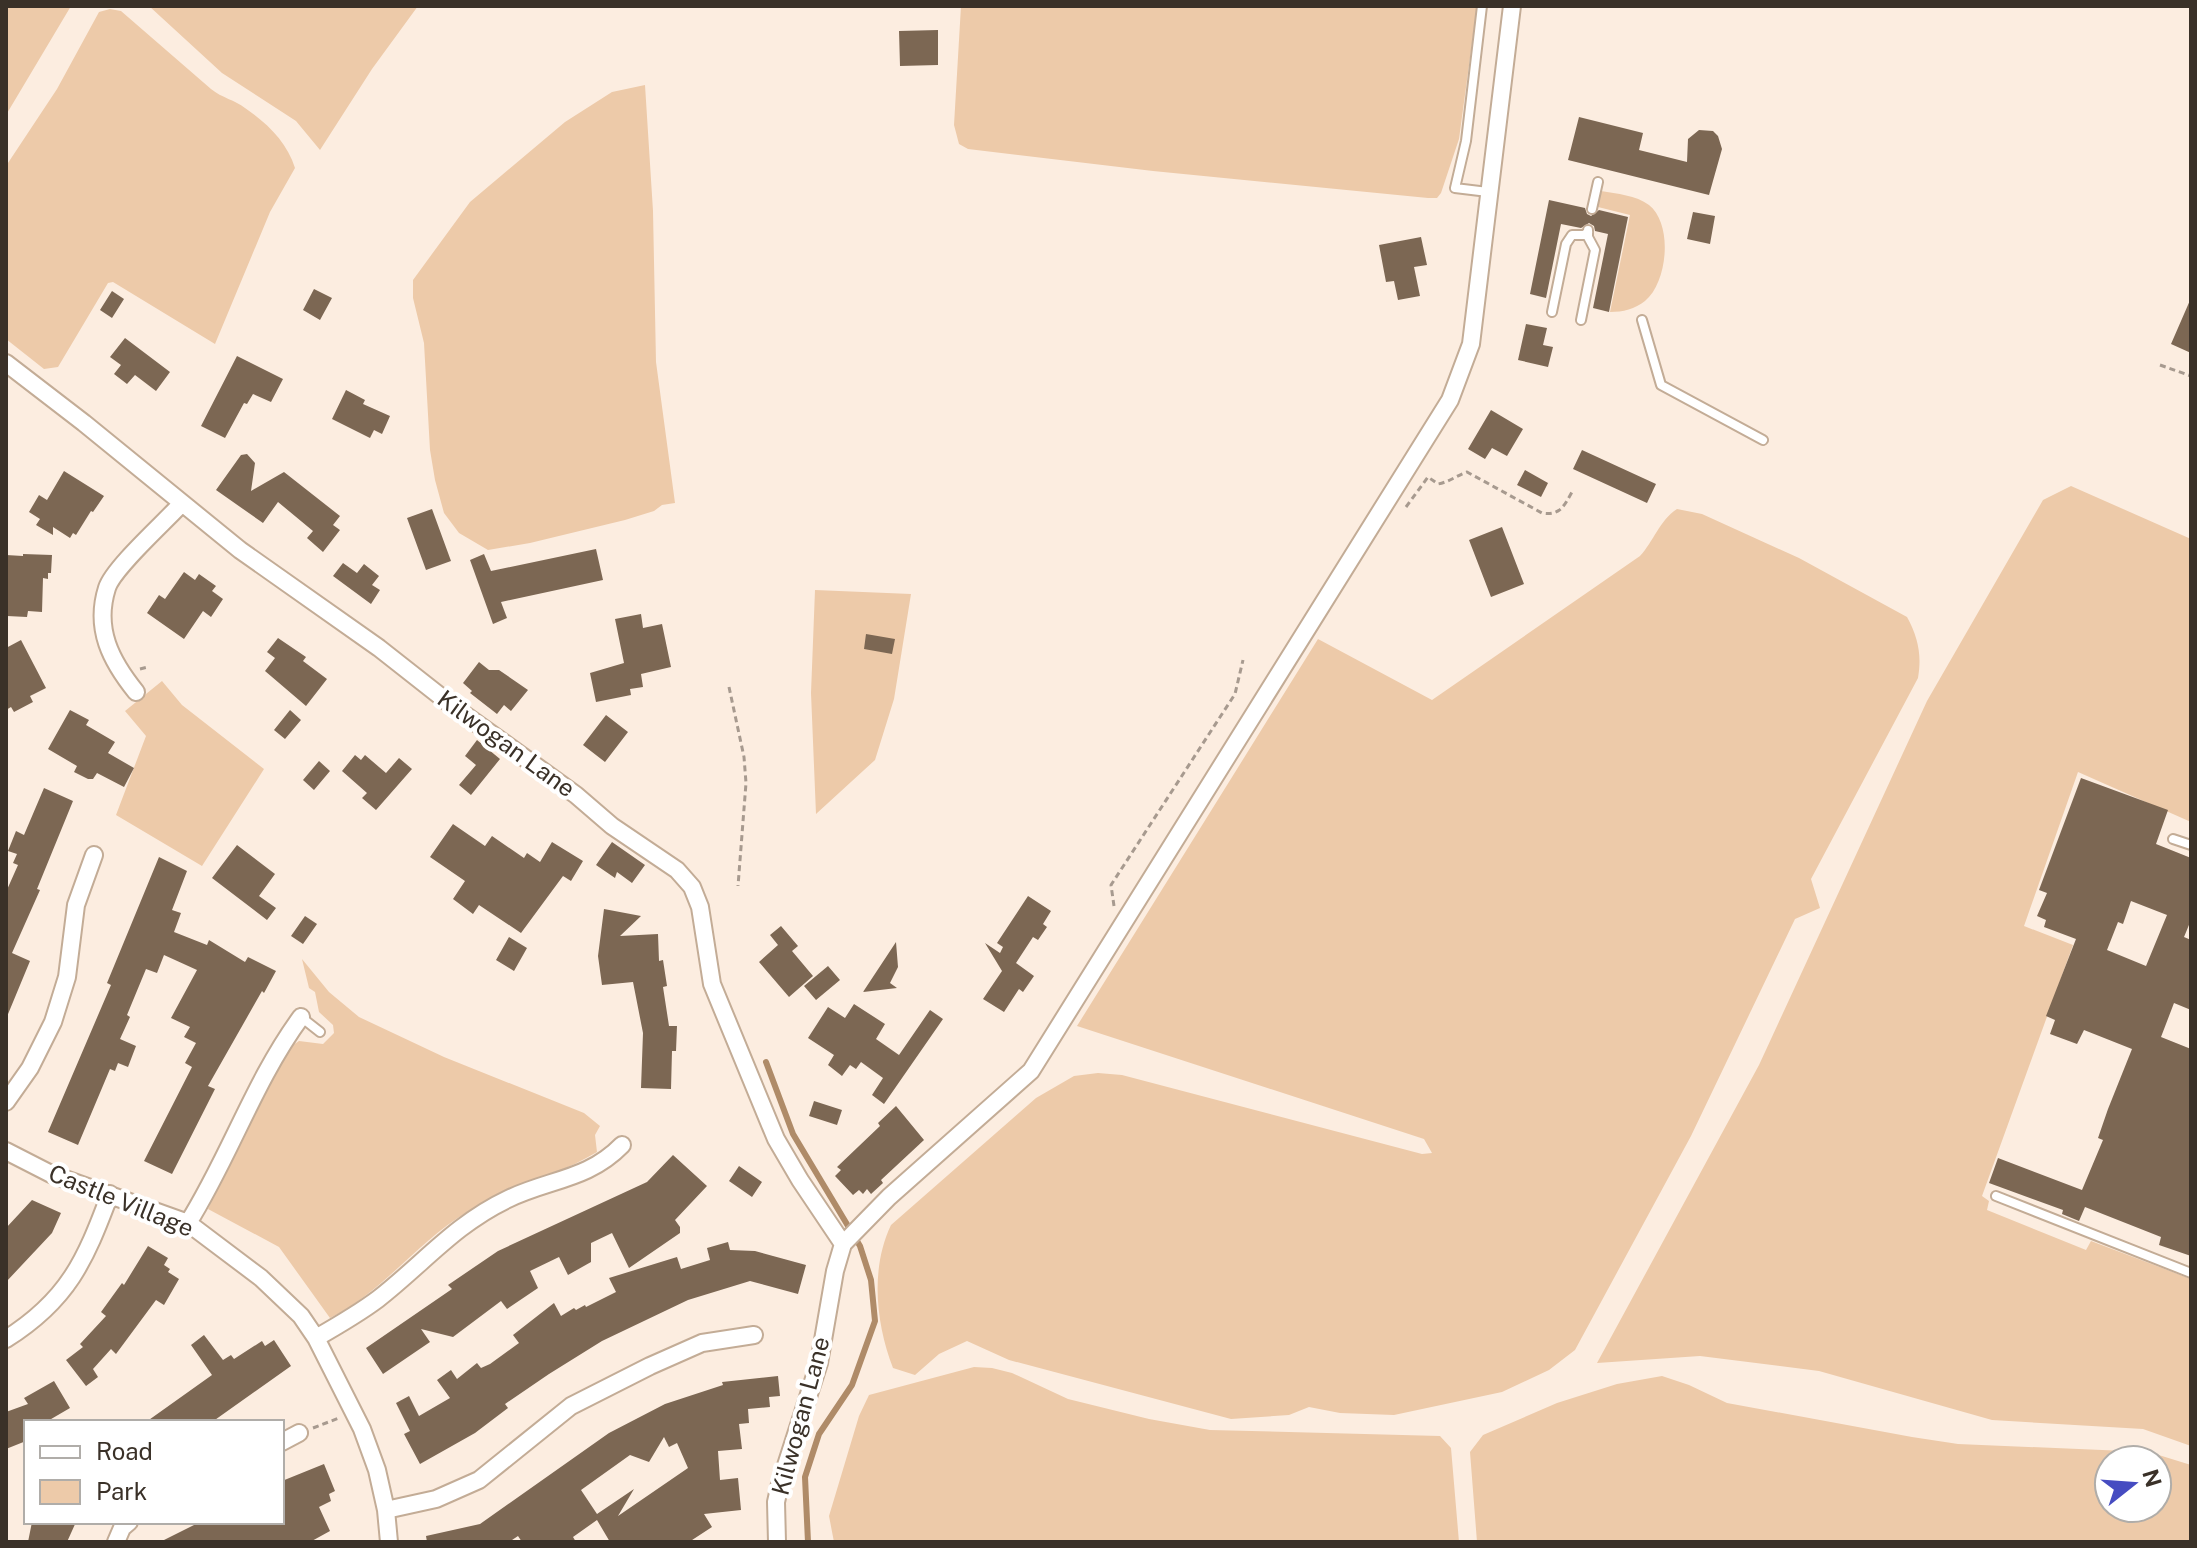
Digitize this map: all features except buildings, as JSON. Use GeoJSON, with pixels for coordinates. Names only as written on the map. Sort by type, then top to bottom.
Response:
{"type":"FeatureCollection","features":[{"type":"Feature","properties":{"kind":"street"},"geometry":{"type":"LineString","coordinates":[[846,1241],[1031,1071],[1450,400],[1471,344],[1512,6]]}},
{"type":"Feature","properties":{"kind":"street","name":"Kilwogan Lane"},"geometry":{"type":"LineString","coordinates":[[6,363],[240,550],[379,648],[576,795],[612,826],[686,878],[697,896],[712,984],[776,1139],[800,1180],[846,1241],[835,1271],[819,1363],[780,1484],[776,1502],[777,1542]]}},
{"type":"Feature","properties":{"kind":"street"},"geometry":{"type":"LineString","coordinates":[[136,692],[114,665],[105,639],[103,614],[107,587],[182,503]]}},
{"type":"Feature","properties":{"kind":"street"},"geometry":{"type":"LineString","coordinates":[[6,1102],[30,1068],[53,1022],[67,973],[76,905],[94,855]]}},
{"type":"Feature","properties":{"kind":"street"},"geometry":{"type":"LineString","coordinates":[[188,1223],[207,1193],[271,1063],[301,1017]]}},
{"type":"Feature","properties":{"kind":"street"},"geometry":{"type":"LineString","coordinates":[[316,1338],[379,1298],[469,1219],[510,1198],[594,1168],[610,1158],[622,1145]]}},
{"type":"Feature","properties":{"kind":"street","name":"Castle Village"},"geometry":{"type":"LineString","coordinates":[[6,1151],[51,1174],[188,1223],[261,1278],[301,1316],[316,1338],[362,1429],[377,1470],[389,1542]]}},
{"type":"Feature","properties":{"kind":"street"},"geometry":{"type":"LineString","coordinates":[[6,1339],[37,1320],[71,1283],[96,1232],[110,1194]]}},
{"type":"Feature","properties":{"kind":"street"},"geometry":{"type":"LineString","coordinates":[[386,1510],[436,1499],[479,1480],[571,1406],[650,1366],[702,1343],[754,1335]]}},
{"type":"Feature","properties":{"kind":"street"},"geometry":{"type":"LineString","coordinates":[[284,1441],[299,1433]]}},
{"type":"Feature","properties":{"kind":"street"},"geometry":{"type":"LineString","coordinates":[[116,1542],[127,1524]]}},
{"type":"Feature","properties":{"kind":"lane"},"geometry":{"type":"LineString","coordinates":[[1482,6],[1466,141],[1455,188],[1488,192]]}},
{"type":"Feature","properties":{"kind":"lane"},"geometry":{"type":"LineString","coordinates":[[1592,209],[1598,182]]}},
{"type":"Feature","properties":{"kind":"lane"},"geometry":{"type":"LineString","coordinates":[[1552,312],[1566,244],[1572,235],[1584,235],[1588,231],[1595,250],[1581,320]]}},
{"type":"Feature","properties":{"kind":"lane"},"geometry":{"type":"LineString","coordinates":[[1642,320],[1661,385],[1763,440]]}},
{"type":"Feature","properties":{"kind":"lane"},"geometry":{"type":"LineString","coordinates":[[2173,839],[2191,845]]}},
{"type":"Feature","properties":{"kind":"lane"},"geometry":{"type":"LineString","coordinates":[[301,1017],[320,1032]]}},
{"type":"Feature","properties":{"kind":"lane"},"geometry":{"type":"LineString","coordinates":[[1996,1196],[2191,1273]]}},
{"type":"Feature","properties":{"kind":"path"},"geometry":{"type":"LineString","coordinates":[[2160,365],[2191,376]]}},
{"type":"Feature","properties":{"kind":"path"},"geometry":{"type":"LineString","coordinates":[[1373,523],[1398,515],[1428,477],[1438,484],[1448,483],[1457,475],[1467,472],[1542,513],[1553,515],[1562,510],[1572,492]]}},
{"type":"Feature","properties":{"kind":"path"},"geometry":{"type":"LineString","coordinates":[[1120,928],[1115,917],[1111,885],[1235,694],[1243,660]]}},
{"type":"Feature","properties":{"kind":"path"},"geometry":{"type":"LineString","coordinates":[[132,666],[139,669],[148,667]]}},
{"type":"Feature","properties":{"kind":"path"},"geometry":{"type":"LineString","coordinates":[[729,687],[743,745],[746,783],[738,886]]}},
{"type":"Feature","properties":{"kind":"path"},"geometry":{"type":"LineString","coordinates":[[299,1433],[339,1418]]}},
{"type":"Feature","properties":{"kind":"green space"},"geometry":{"type":"Polygon","coordinates":[[[6,6],[71,6],[6,115],[6,6]]]}},
{"type":"Feature","properties":{"kind":"green space"},"geometry":{"type":"Polygon","coordinates":[[[149,6],[418,6],[372,69],[320,150],[296,121],[222,73],[149,6]]]}},
{"type":"Feature","properties":{"kind":"green space"},"geometry":{"type":"Polygon","coordinates":[[[961,6],[1477,6],[1459,139],[1441,193],[1437,198],[1428,198],[968,149],[959,144],[954,125],[961,6]]]}},
{"type":"Feature","properties":{"kind":"green space"},"geometry":{"type":"Polygon","coordinates":[[[110,9],[121,11],[211,89],[261,120],[281,142],[295,168],[270,212],[215,344],[113,282],[108,283],[58,367],[44,369],[6,339],[6,166],[57,89],[99,12],[110,9]]]}},
{"type":"Feature","properties":{"kind":"green space"},"geometry":{"type":"Polygon","coordinates":[[[645,85],[653,211],[656,362],[675,503],[625,520],[488,550],[459,533],[444,513],[430,450],[424,343],[413,298],[413,280],[470,202],[565,122],[612,92],[645,85]]]}},
{"type":"Feature","properties":{"kind":"green space"},"geometry":{"type":"Polygon","coordinates":[[[1601,191],[1644,202],[1657,214],[1662,225],[1665,253],[1659,281],[1645,301],[1624,311],[1610,312],[1630,215],[1598,207],[1601,191]]]}},
{"type":"Feature","properties":{"kind":"green space"},"geometry":{"type":"Polygon","coordinates":[[[2071,486],[2191,539],[2191,822],[2078,772],[2024,926],[2073,945],[1982,1196],[1989,1201],[1987,1210],[2086,1250],[2091,1241],[2191,1279],[2191,1446],[2143,1429],[1992,1420],[1819,1371],[1700,1356],[1597,1363],[1759,1065],[1927,701],[2043,500],[2071,486]]]}},
{"type":"Feature","properties":{"kind":"green space"},"geometry":{"type":"Polygon","coordinates":[[[1677,509],[1702,514],[1799,558],[1907,617],[1914,632],[1920,662],[1918,678],[1811,879],[1820,908],[1795,919],[1691,1136],[1575,1350],[1549,1370],[1502,1392],[1394,1415],[1340,1413],[1309,1407],[1289,1415],[1231,1419],[1009,1360],[967,1341],[939,1354],[915,1375],[893,1368],[879,1315],[878,1296],[880,1260],[891,1225],[1036,1098],[1074,1076],[1098,1073],[1122,1075],[1422,1154],[1432,1153],[1424,1139],[1077,1026],[1318,639],[1432,700],[1640,556],[1666,519],[1677,509]]]}},
{"type":"Feature","properties":{"kind":"green space"},"geometry":{"type":"Polygon","coordinates":[[[815,590],[911,594],[894,699],[875,760],[816,814],[811,693],[815,590]]]}},
{"type":"Feature","properties":{"kind":"green space"},"geometry":{"type":"Polygon","coordinates":[[[162,681],[182,705],[264,769],[202,866],[116,815],[146,736],[125,711],[162,681]]]}},
{"type":"Feature","properties":{"kind":"green space"},"geometry":{"type":"Polygon","coordinates":[[[302,959],[329,992],[359,1017],[444,1057],[584,1113],[600,1126],[595,1135],[597,1152],[467,1212],[367,1295],[330,1318],[279,1247],[208,1209],[255,1108],[290,1047],[299,1041],[323,1044],[334,1033],[333,1025],[319,1012],[302,959]]]}},
{"type":"Feature","properties":{"kind":"green space"},"geometry":{"type":"Polygon","coordinates":[[[974,1367],[1012,1373],[1068,1399],[1210,1430],[1440,1436],[1451,1448],[1459,1542],[834,1542],[829,1516],[859,1416],[869,1395],[974,1367]]]}},
{"type":"Feature","properties":{"kind":"green space"},"geometry":{"type":"Polygon","coordinates":[[[1662,1376],[1727,1403],[1912,1437],[1958,1444],[2093,1450],[2093,1524],[2173,1524],[2173,1459],[2191,1465],[2191,1542],[1477,1542],[1470,1452],[1483,1435],[1557,1403],[1617,1384],[1662,1376]]]}},
{"type":"Feature","properties":{"kind":"waterway"},"geometry":{"type":"LineString","coordinates":[[766,1062],[793,1134],[860,1246],[871,1280],[875,1321],[852,1385],[819,1434],[805,1477],[808,1542]]}}]}
